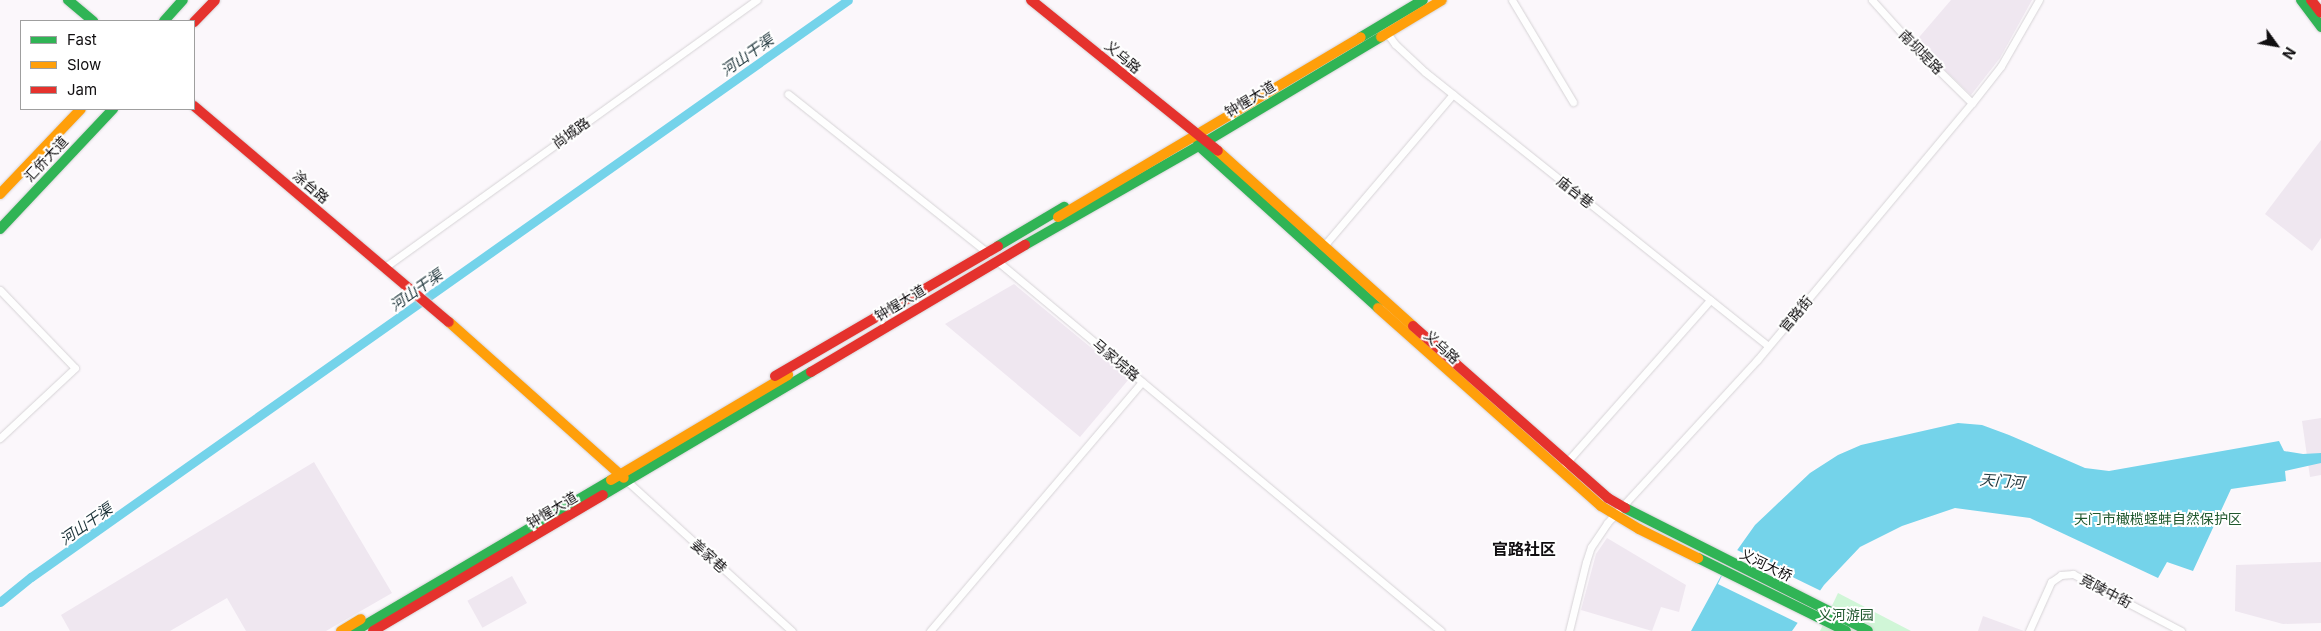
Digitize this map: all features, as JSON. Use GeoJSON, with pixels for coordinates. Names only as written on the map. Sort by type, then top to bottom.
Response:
{"type":"FeatureCollection","features":[{"type":"Feature","properties":{"kind":"main road"},"geometry":{"type":"LineString","coordinates":[[68,0],[93,20]]}},
{"type":"Feature","properties":{"kind":"main road"},"geometry":{"type":"LineString","coordinates":[[165,20],[184,0]]}},
{"type":"Feature","properties":{"kind":"main road"},"geometry":{"type":"LineString","coordinates":[[195,21],[215,0]]}},
{"type":"Feature","properties":{"kind":"main road","name":"义乌路"},"geometry":{"type":"LineString","coordinates":[[1031,0],[1201,141],[1320,250],[1563,466],[1613,515],[1689,554]]}},
{"type":"Feature","properties":{"kind":"main road"},"geometry":{"type":"LineString","coordinates":[[1266,100],[1288,73],[1411,0]]}},
{"type":"Feature","properties":{"kind":"main road","name":"钟惺大道"},"geometry":{"type":"LineString","coordinates":[[355,631],[624,478],[729,425],[870,332],[994,258],[1201,141],[1423,0]]}},
{"type":"Feature","properties":{"kind":"main road","name":"钟惺大道"},"geometry":{"type":"LineString","coordinates":[[1266,100],[1389,35],[1442,0]]}},
{"type":"Feature","properties":{"kind":"main road"},"geometry":{"type":"LineString","coordinates":[[1389,35],[1454,0]]}},
{"type":"Feature","properties":{"kind":"main road"},"geometry":{"type":"LineString","coordinates":[[2301,0],[2321,27]]}},
{"type":"Feature","properties":{"kind":"main road"},"geometry":{"type":"LineString","coordinates":[[2311,0],[2321,13]]}},
{"type":"Feature","properties":{"kind":"main road","name":"涂台路"},"geometry":{"type":"LineString","coordinates":[[195,107],[440,314],[624,478]]}},
{"type":"Feature","properties":{"kind":"main road","name":"汇侨大道"},"geometry":{"type":"LineString","coordinates":[[0,194],[80,110]]}},
{"type":"Feature","properties":{"kind":"main road","name":"汇侨大道"},"geometry":{"type":"LineString","coordinates":[[0,229],[111,110]]}},
{"type":"Feature","properties":{"kind":"main road"},"geometry":{"type":"LineString","coordinates":[[870,332],[994,258],[1081,221],[1107,194]]}},
{"type":"Feature","properties":{"kind":"main road","name":"钟惺大道"},"geometry":{"type":"LineString","coordinates":[[373,631],[397,621],[624,478],[755,391],[870,332]]}},
{"type":"Feature","properties":{"kind":"main road","name":"义乌路"},"geometry":{"type":"LineString","coordinates":[[1563,466],[1620,506],[1693,544]]}},
{"type":"Feature","properties":{"kind":"main road"},"geometry":{"type":"LineString","coordinates":[[341,631],[624,478]]}},
{"type":"Feature","properties":{"kind":"main road","name":"义河大桥"},"geometry":{"type":"LineString","coordinates":[[1693,544],[1825,615]]}},
{"type":"Feature","properties":{"kind":"main road","name":"义河大桥"},"geometry":{"type":"LineString","coordinates":[[1689,554],[1825,615]]}},
{"type":"Feature","properties":{"kind":"main road"},"geometry":{"type":"LineString","coordinates":[[1825,615],[1846,631]]}},
{"type":"Feature","properties":{"kind":"main road"},"geometry":{"type":"LineString","coordinates":[[1825,615],[1868,631]]}},
{"type":"Feature","properties":{"kind":"main road"},"geometry":{"type":"LineString","coordinates":[[386,631],[397,621]]}},
{"type":"Feature","properties":{"kind":"street","name":"尚城路"},"geometry":{"type":"LineString","coordinates":[[384,267],[757,0]]}},
{"type":"Feature","properties":{"kind":"street"},"geometry":{"type":"LineString","coordinates":[[1512,0],[1573,102]]}},
{"type":"Feature","properties":{"kind":"street","name":"南坝堤路"},"geometry":{"type":"LineString","coordinates":[[1872,0],[1909,41],[1972,102]]}},
{"type":"Feature","properties":{"kind":"street","name":"官路街"},"geometry":{"type":"LineString","coordinates":[[1569,631],[1591,547],[1613,515],[1768,346],[1972,102],[2001,66],[2038,0]]}},
{"type":"Feature","properties":{"kind":"street","name":"庙台巷"},"geometry":{"type":"LineString","coordinates":[[1389,35],[1407,56],[1453,94],[1768,346]]}},
{"type":"Feature","properties":{"kind":"street","name":"马家垸路"},"geometry":{"type":"LineString","coordinates":[[788,94],[994,258],[1441,631]]}},
{"type":"Feature","properties":{"kind":"street"},"geometry":{"type":"LineString","coordinates":[[1320,250],[1453,94]]}},
{"type":"Feature","properties":{"kind":"street"},"geometry":{"type":"LineString","coordinates":[[0,290],[76,368],[0,438]]}},
{"type":"Feature","properties":{"kind":"street"},"geometry":{"type":"LineString","coordinates":[[1563,466],[1710,300]]}},
{"type":"Feature","properties":{"kind":"street"},"geometry":{"type":"LineString","coordinates":[[930,631],[1142,382]]}},
{"type":"Feature","properties":{"kind":"street","name":"姜家巷"},"geometry":{"type":"LineString","coordinates":[[624,478],[792,631]]}},
{"type":"Feature","properties":{"kind":"street","name":"竟陵中街"},"geometry":{"type":"LineString","coordinates":[[2029,631],[2051,582],[2061,575],[2073,574],[2181,631]]}},
{"type":"Feature","properties":{"kind":"shaded area"},"geometry":{"type":"Polygon","coordinates":[[[1951,0],[2032,0],[2000,58],[1971,95],[1915,42],[1951,0]]]}},
{"type":"Feature","properties":{"kind":"shaded area"},"geometry":{"type":"Polygon","coordinates":[[[2321,140],[2321,238],[2312,251],[2265,214],[2321,140]]]}},
{"type":"Feature","properties":{"kind":"shaded area"},"geometry":{"type":"Polygon","coordinates":[[[1014,284],[1129,379],[1080,437],[945,324],[1014,284]]]}},
{"type":"Feature","properties":{"kind":"shaded area"},"geometry":{"type":"Polygon","coordinates":[[[2321,418],[2321,475],[2310,477],[2302,421],[2321,418]]]}},
{"type":"Feature","properties":{"kind":"shaded area"},"geometry":{"type":"Polygon","coordinates":[[[314,462],[392,593],[326,631],[246,631],[227,598],[170,631],[70,631],[61,615],[314,462]]]}},
{"type":"Feature","properties":{"kind":"shaded area"},"geometry":{"type":"Polygon","coordinates":[[[1607,538],[1686,585],[1679,612],[1661,607],[1652,631],[1581,610],[1596,554],[1607,538]]]}},
{"type":"Feature","properties":{"kind":"shaded area"},"geometry":{"type":"Polygon","coordinates":[[[2321,562],[2321,623],[2283,624],[2235,611],[2236,565],[2321,562]]]}},
{"type":"Feature","properties":{"kind":"shaded area"},"geometry":{"type":"Polygon","coordinates":[[[512,576],[527,603],[482,628],[467,601],[512,576]]]}},
{"type":"Feature","properties":{"kind":"shaded area"},"geometry":{"type":"Polygon","coordinates":[[[1983,616],[2024,631],[1978,631],[1983,616]]]}},
{"type":"Feature","properties":{"kind":"green space","name":"义河游园"},"geometry":{"type":"Polygon","coordinates":[[[1838,593],[1911,631],[1820,631],[1838,593]]]}},
{"type":"Feature","properties":{"kind":"water","name":"天门市橄榄蛏蚌自然保护区"},"geometry":{"type":"Polygon","coordinates":[[[1958,423],[1982,425],[2085,468],[2109,471],[2279,441],[2284,451],[2303,454],[2321,453],[2321,463],[2285,471],[2286,481],[2231,489],[2193,571],[2167,562],[2158,578],[2030,518],[1955,508],[1902,526],[1860,547],[1824,585],[1792,631],[1691,631],[1728,563],[1755,525],[1810,473],[1838,455],[1861,445],[1958,423]]]}},
{"type":"Feature","properties":{"kind":"pier"},"geometry":{"type":"Polygon","coordinates":[[[1735,549],[1822,592],[1805,627],[1718,584],[1735,549]]]}},
{"type":"Feature","properties":{"kind":"waterway","name":"河山干渠"},"geometry":{"type":"LineString","coordinates":[[0,602],[31,577],[848,0]]}},
{"type":"Feature","properties":{"kind":"traffic: fast"},"geometry":{"type":"LineString","coordinates":[[68,0],[92,20]]}},
{"type":"Feature","properties":{"kind":"traffic: fast"},"geometry":{"type":"LineString","coordinates":[[165,20],[183,0]]}},
{"type":"Feature","properties":{"kind":"traffic: fast"},"geometry":{"type":"LineString","coordinates":[[1361,37],[1423,0]]}},
{"type":"Feature","properties":{"kind":"traffic: fast"},"geometry":{"type":"LineString","coordinates":[[2301,0],[2321,27]]}},
{"type":"Feature","properties":{"kind":"traffic: fast"},"geometry":{"type":"LineString","coordinates":[[1025,245],[1207,141],[1381,37]]}},
{"type":"Feature","properties":{"kind":"traffic: fast"},"geometry":{"type":"LineString","coordinates":[[0,229],[112,110]]}},
{"type":"Feature","properties":{"kind":"traffic: fast"},"geometry":{"type":"LineString","coordinates":[[1198,140],[1199,146],[1378,308]]}},
{"type":"Feature","properties":{"kind":"traffic: fast"},"geometry":{"type":"LineString","coordinates":[[998,246],[1064,207]]}},
{"type":"Feature","properties":{"kind":"traffic: fast"},"geometry":{"type":"LineString","coordinates":[[603,495],[811,372]]}},
{"type":"Feature","properties":{"kind":"traffic: fast"},"geometry":{"type":"LineString","coordinates":[[355,631],[611,480]]}},
{"type":"Feature","properties":{"kind":"traffic: fast"},"geometry":{"type":"LineString","coordinates":[[1625,508],[1868,631]]}},
{"type":"Feature","properties":{"kind":"traffic: fast"},"geometry":{"type":"LineString","coordinates":[[1698,558],[1846,631]]}},
{"type":"Feature","properties":{"kind":"traffic: slow"},"geometry":{"type":"LineString","coordinates":[[1381,37],[1442,0]]}},
{"type":"Feature","properties":{"kind":"traffic: slow"},"geometry":{"type":"LineString","coordinates":[[1058,217],[1361,37]]}},
{"type":"Feature","properties":{"kind":"traffic: slow"},"geometry":{"type":"LineString","coordinates":[[0,194],[80,110]]}},
{"type":"Feature","properties":{"kind":"traffic: slow"},"geometry":{"type":"LineString","coordinates":[[1218,151],[1413,326]]}},
{"type":"Feature","properties":{"kind":"traffic: slow"},"geometry":{"type":"LineString","coordinates":[[1378,308],[1601,506],[1639,529],[1698,558]]}},
{"type":"Feature","properties":{"kind":"traffic: slow"},"geometry":{"type":"LineString","coordinates":[[449,322],[624,478]]}},
{"type":"Feature","properties":{"kind":"traffic: slow"},"geometry":{"type":"LineString","coordinates":[[611,480],[788,375]]}},
{"type":"Feature","properties":{"kind":"traffic: slow"},"geometry":{"type":"LineString","coordinates":[[341,631],[361,619]]}},
{"type":"Feature","properties":{"kind":"traffic: jam"},"geometry":{"type":"LineString","coordinates":[[195,21],[215,0]]}},
{"type":"Feature","properties":{"kind":"traffic: jam"},"geometry":{"type":"LineString","coordinates":[[1031,0],[1218,151]]}},
{"type":"Feature","properties":{"kind":"traffic: jam"},"geometry":{"type":"LineString","coordinates":[[2311,0],[2321,13]]}},
{"type":"Feature","properties":{"kind":"traffic: jam"},"geometry":{"type":"LineString","coordinates":[[195,107],[449,322]]}},
{"type":"Feature","properties":{"kind":"traffic: jam"},"geometry":{"type":"LineString","coordinates":[[811,372],[1025,245]]}},
{"type":"Feature","properties":{"kind":"traffic: jam"},"geometry":{"type":"LineString","coordinates":[[775,376],[998,246]]}},
{"type":"Feature","properties":{"kind":"traffic: jam"},"geometry":{"type":"LineString","coordinates":[[1413,326],[1608,498],[1625,508]]}},
{"type":"Feature","properties":{"kind":"traffic: jam"},"geometry":{"type":"LineString","coordinates":[[373,631],[603,495]]}},
{"type":"Feature","properties":{"kind":"district","name":"官路社区"},"geometry":{"type":"Point","coordinates":[1524,549]}},
{"type":"Feature","properties":{"kind":"water label","name":"天门河"},"geometry":{"type":"Point","coordinates":[2002,481]}}]}
